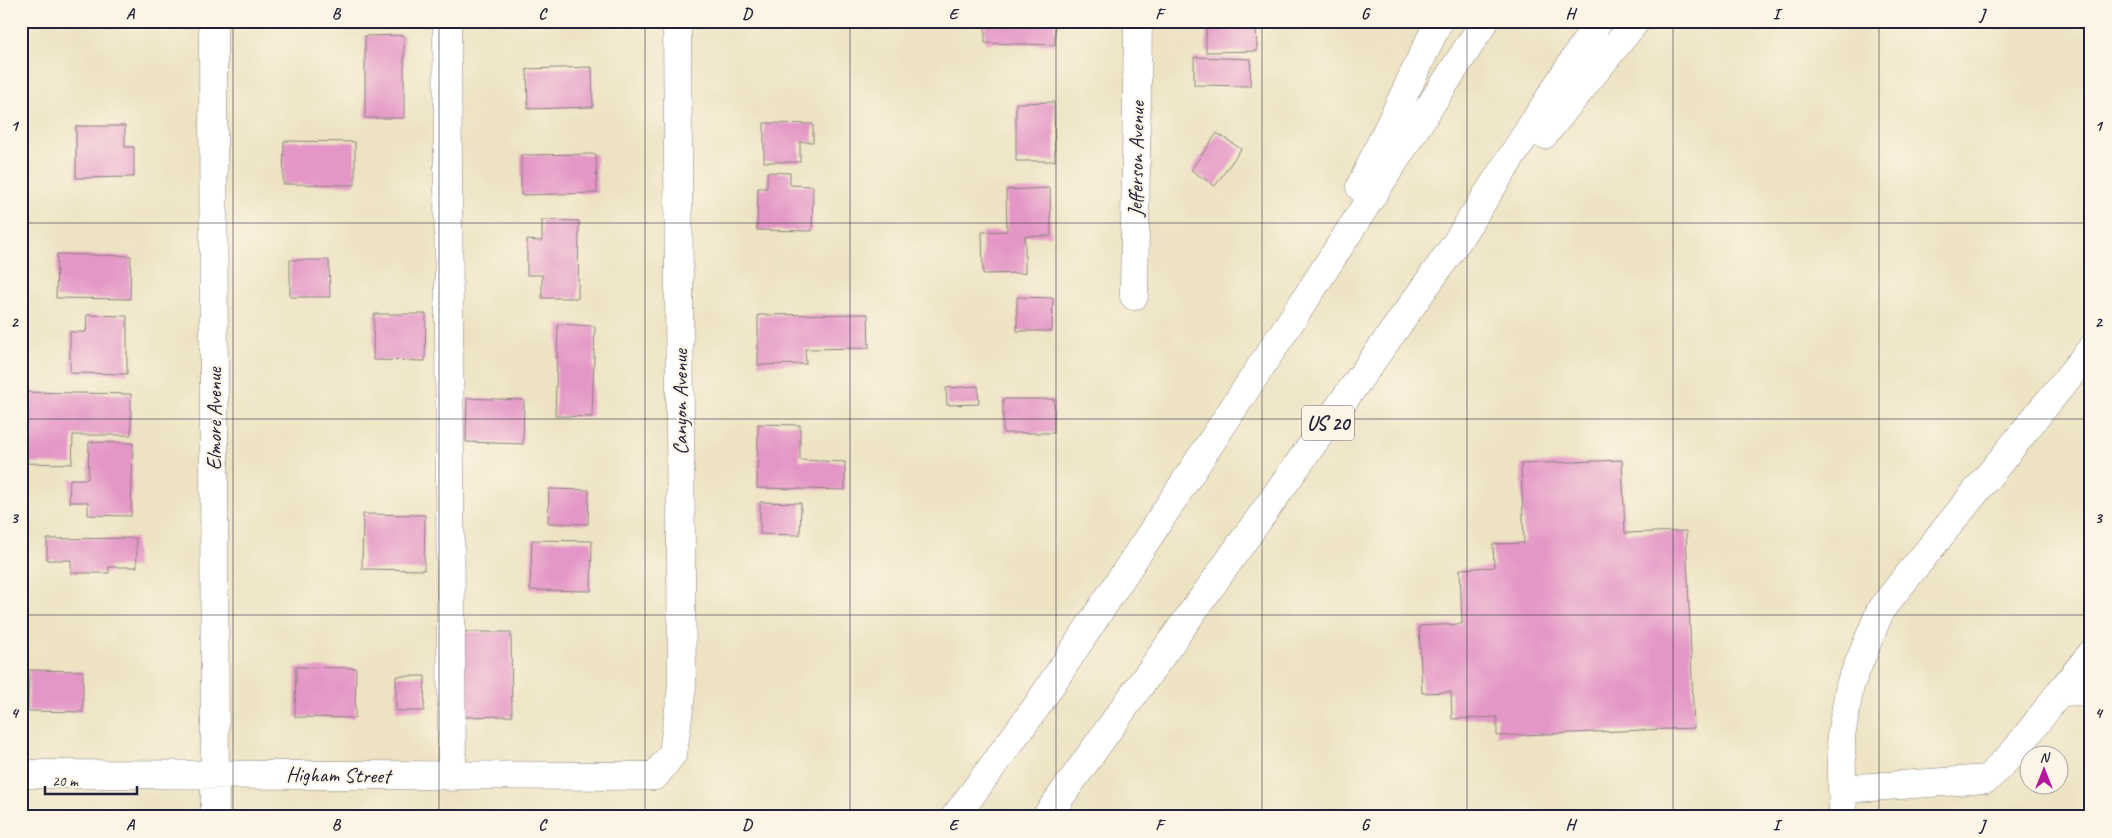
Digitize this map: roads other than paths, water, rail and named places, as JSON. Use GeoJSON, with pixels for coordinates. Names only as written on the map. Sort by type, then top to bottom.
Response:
{"type":"FeatureCollection","features":[{"type":"Feature","properties":{"kind":"main road","name":"Elmore Avenue"},"geometry":{"type":"LineString","coordinates":[[213,21],[215,817]]}},
{"type":"Feature","properties":{"kind":"main road"},"geometry":{"type":"LineString","coordinates":[[447,21],[452,777]]}},
{"type":"Feature","properties":{"kind":"main road","name":"Canyon Avenue"},"geometry":{"type":"LineString","coordinates":[[654,776],[673,753],[682,687],[677,21]]}},
{"type":"Feature","properties":{"kind":"main road","name":"Jefferson Avenue"},"geometry":{"type":"LineString","coordinates":[[1134,296],[1138,21]]}},
{"type":"Feature","properties":{"kind":"main road"},"geometry":{"type":"LineString","coordinates":[[1310,292],[1439,21]]}},
{"type":"Feature","properties":{"kind":"main road"},"geometry":{"type":"LineString","coordinates":[[955,817],[1037,706],[1310,292],[1485,21]]}},
{"type":"Feature","properties":{"kind":"main road","name":"US 20"},"geometry":{"type":"LineString","coordinates":[[1046,817],[1452,249],[1599,21]]}},
{"type":"Feature","properties":{"kind":"main road"},"geometry":{"type":"LineString","coordinates":[[1452,249],[1636,21]]}},
{"type":"Feature","properties":{"kind":"main road"},"geometry":{"type":"LineString","coordinates":[[1843,817],[1840,736],[1850,685],[1881,609],[2091,349]]}},
{"type":"Feature","properties":{"kind":"main road"},"geometry":{"type":"LineString","coordinates":[[1842,789],[1987,779],[2015,751],[2091,654]]}},
{"type":"Feature","properties":{"kind":"main road"},"geometry":{"type":"LineString","coordinates":[[2060,692],[2091,691]]}},
{"type":"Feature","properties":{"kind":"main road","name":"Higham Street"},"geometry":{"type":"LineString","coordinates":[[21,774],[214,773],[452,777],[654,776]]}}]}
